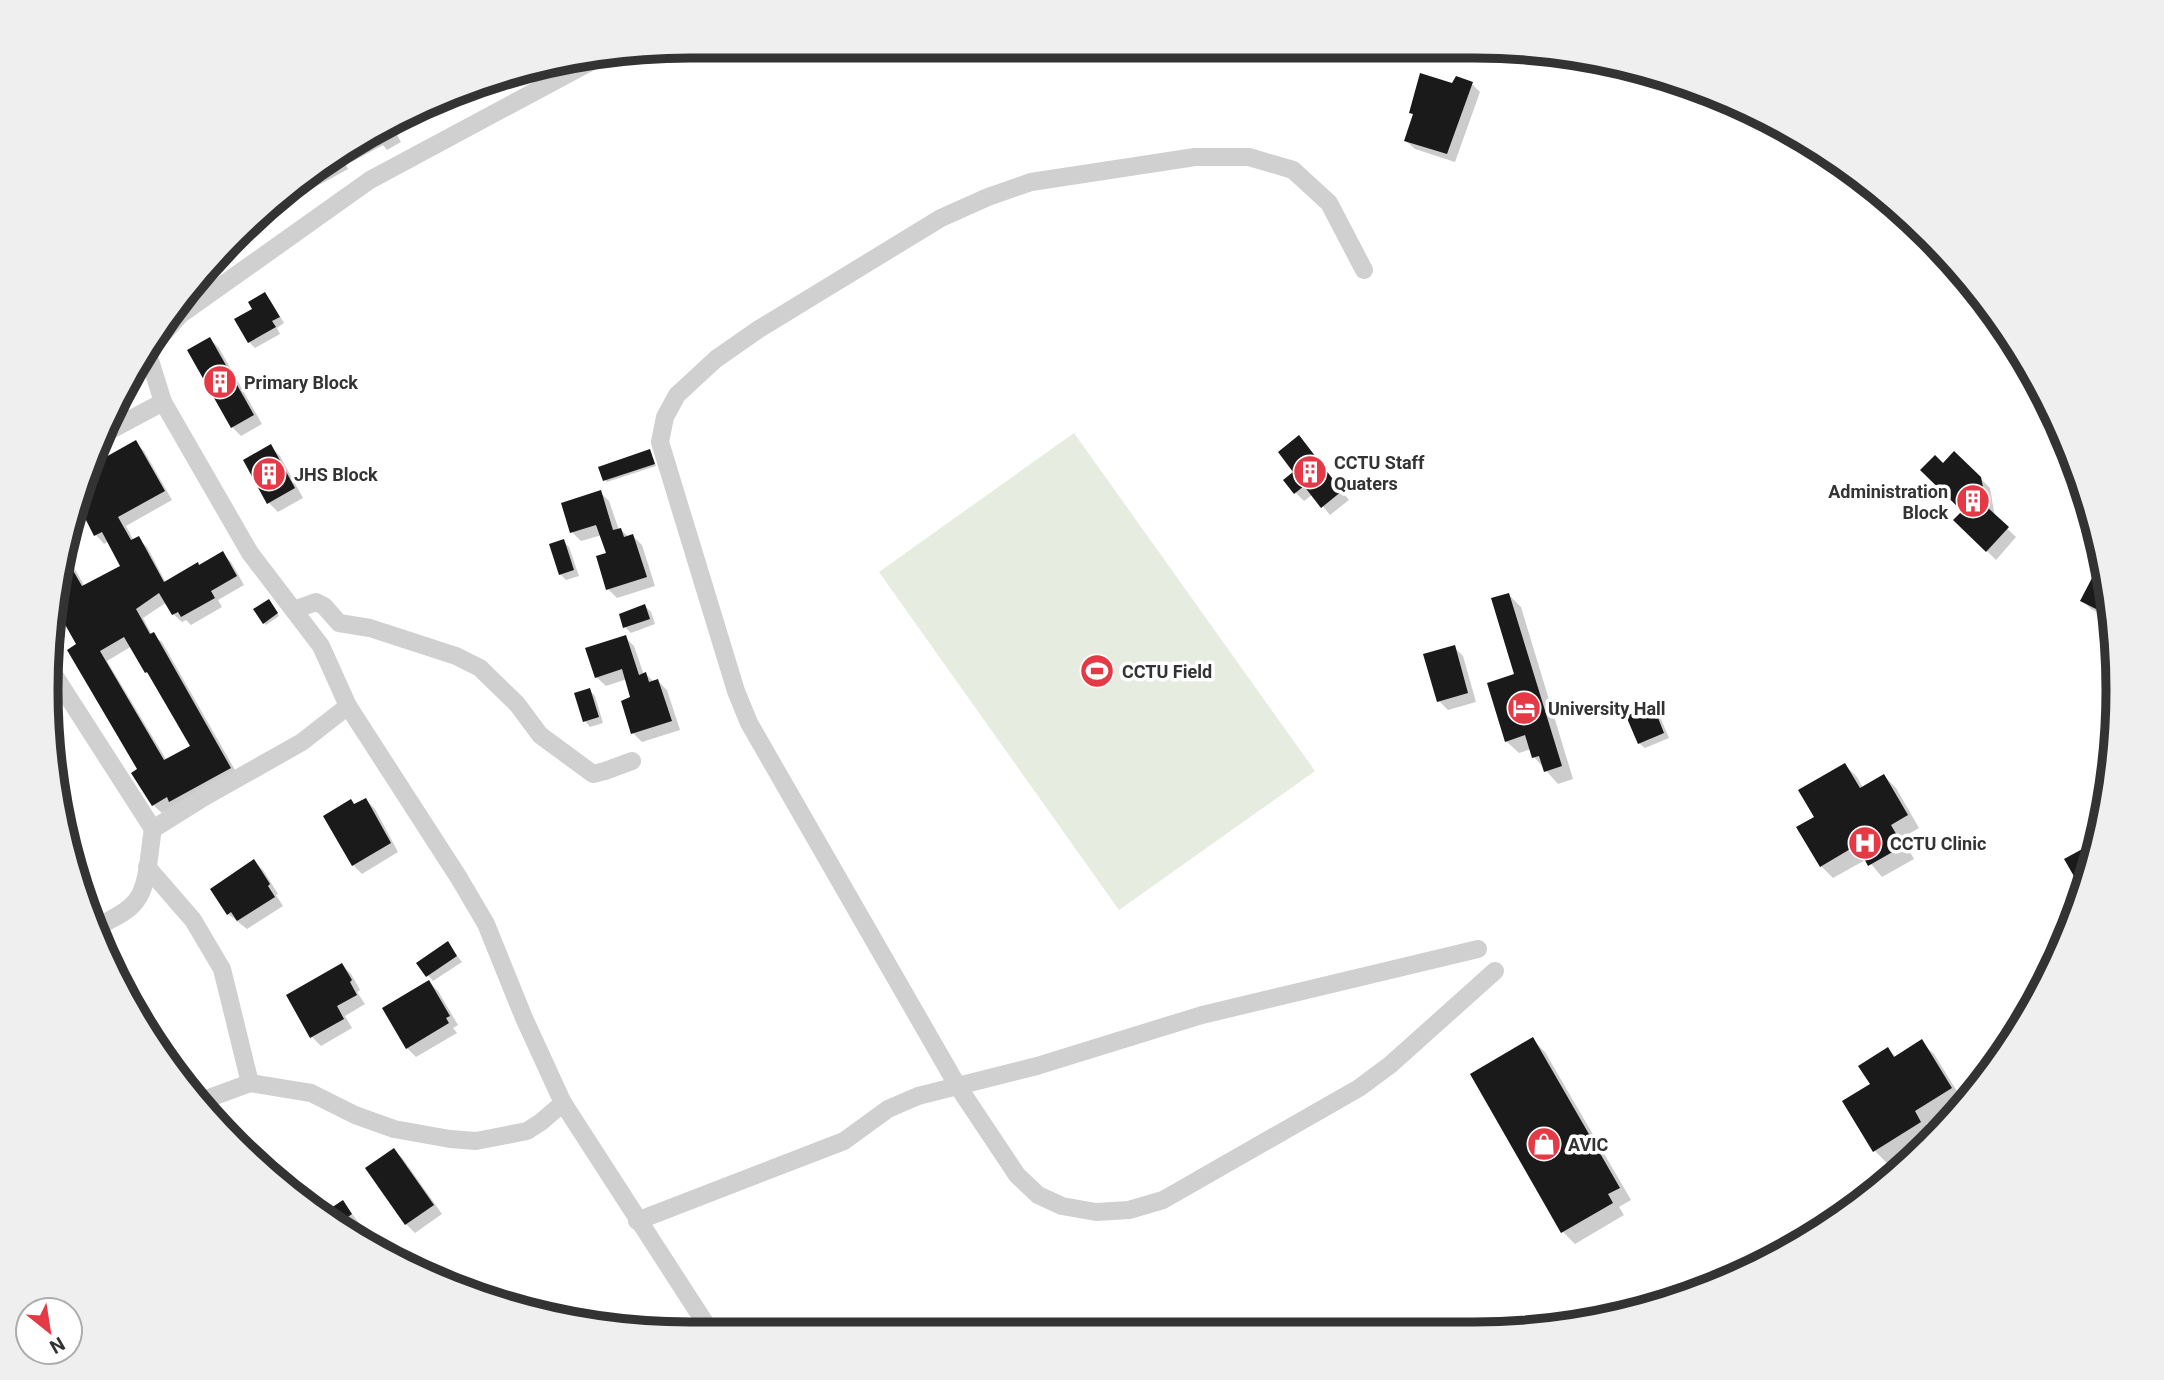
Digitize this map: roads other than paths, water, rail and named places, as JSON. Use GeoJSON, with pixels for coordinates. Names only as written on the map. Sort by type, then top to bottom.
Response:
{"type":"FeatureCollection","features":[{"type":"Feature","properties":{"kind":"street"},"geometry":{"type":"LineString","coordinates":[[182,314],[370,180],[569,70]]}},
{"type":"Feature","properties":{"kind":"street"},"geometry":{"type":"LineString","coordinates":[[1364,270],[1329,203],[1293,170],[1249,157],[1195,157],[1031,182],[941,218],[716,359],[677,395],[665,417],[660,442],[736,691],[749,723],[957,1085],[1017,1175],[1038,1195],[1062,1206],[1096,1212],[1129,1210],[1163,1200],[1359,1088],[1390,1065],[1495,971]]}},
{"type":"Feature","properties":{"kind":"street"},"geometry":{"type":"LineString","coordinates":[[150,361],[163,402],[250,553],[321,646],[348,706],[459,878],[485,924],[563,1103],[704,1322]]}},
{"type":"Feature","properties":{"kind":"street"},"geometry":{"type":"LineString","coordinates":[[115,428],[163,402]]}},
{"type":"Feature","properties":{"kind":"street"},"geometry":{"type":"LineString","coordinates":[[294,610],[316,601],[339,623],[370,628],[456,656],[480,668],[517,704],[540,735],[593,774],[606,772],[632,761]]}},
{"type":"Feature","properties":{"kind":"street"},"geometry":{"type":"LineString","coordinates":[[58,681],[153,830],[144,886],[137,900],[125,911],[103,924]]}},
{"type":"Feature","properties":{"kind":"street"},"geometry":{"type":"LineString","coordinates":[[153,830],[201,799],[302,742],[348,706]]}},
{"type":"Feature","properties":{"kind":"street"},"geometry":{"type":"LineString","coordinates":[[147,867],[193,920],[222,969],[250,1083]]}},
{"type":"Feature","properties":{"kind":"street"},"geometry":{"type":"LineString","coordinates":[[637,1221],[844,1141],[888,1108],[918,1096],[1037,1066],[1202,1015],[1478,949]]}},
{"type":"Feature","properties":{"kind":"street"},"geometry":{"type":"LineString","coordinates":[[208,1098],[250,1083],[311,1093],[355,1115],[394,1129],[476,1141],[527,1131],[563,1103]]}},
{"type":"Feature","properties":{"kind":"place","name":"Primary Block"},"geometry":{"type":"Point","coordinates":[220,382]}},
{"type":"Feature","properties":{"kind":"place","name":"CCTU Staff Quaters"},"geometry":{"type":"Point","coordinates":[1310,472]}},
{"type":"Feature","properties":{"kind":"place","name":"JHS Block"},"geometry":{"type":"Point","coordinates":[269,474]}},
{"type":"Feature","properties":{"kind":"place","name":"Administration Block"},"geometry":{"type":"Point","coordinates":[1973,501]}},
{"type":"Feature","properties":{"kind":"place","name":"CCTU Field"},"geometry":{"type":"Point","coordinates":[1097,671]}},
{"type":"Feature","properties":{"kind":"place","name":"University Hall"},"geometry":{"type":"Point","coordinates":[1524,708]}},
{"type":"Feature","properties":{"kind":"place","name":"CCTU Clinic"},"geometry":{"type":"Point","coordinates":[1865,843]}},
{"type":"Feature","properties":{"kind":"place","name":"AVIC"},"geometry":{"type":"Point","coordinates":[1544,1144]}}]}
